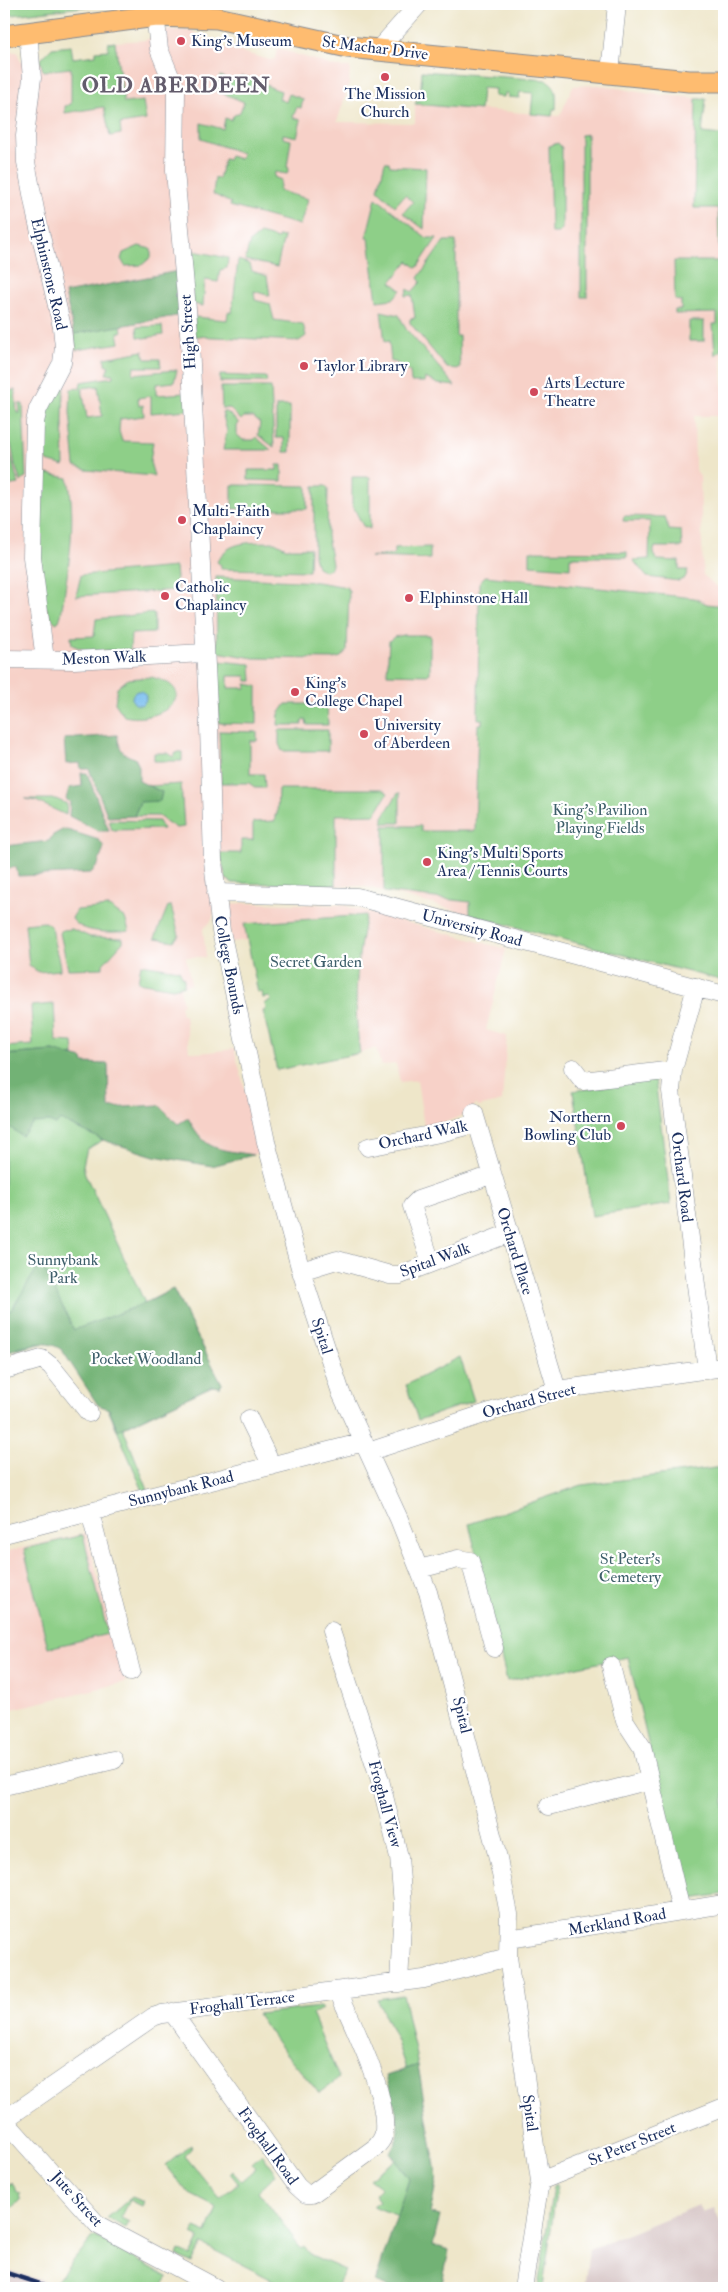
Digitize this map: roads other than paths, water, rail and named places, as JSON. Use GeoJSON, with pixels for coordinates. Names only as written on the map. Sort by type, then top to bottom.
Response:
{"type":"FeatureCollection","features":[{"type":"Feature","properties":{"kind":"main road","name":"St Machar Drive"},"geometry":{"type":"LineString","coordinates":[[4,36],[155,10],[217,11],[323,43],[610,74],[689,81],[724,81]]}},
{"type":"Feature","properties":{"kind":"main road","name":"St Machar Drive"},"geometry":{"type":"LineString","coordinates":[[689,81],[724,91]]}},
{"type":"Feature","properties":{"kind":"street"},"geometry":{"type":"LineString","coordinates":[[378,50],[419,4]]}},
{"type":"Feature","properties":{"kind":"street"},"geometry":{"type":"LineString","coordinates":[[610,74],[617,4]]}},
{"type":"Feature","properties":{"kind":"street","name":"High Street"},"geometry":{"type":"LineString","coordinates":[[155,10],[159,49],[176,92],[176,171],[190,344],[204,652]]}},
{"type":"Feature","properties":{"kind":"street","name":"Elphinstone Road"},"geometry":{"type":"LineString","coordinates":[[28,32],[32,78],[25,136],[26,162],[36,215],[62,327],[64,348],[62,363],[38,409],[35,422],[32,557],[45,660]]}},
{"type":"Feature","properties":{"kind":"street","name":"Meston Walk"},"geometry":{"type":"LineString","coordinates":[[4,659],[45,660],[204,652]]}},
{"type":"Feature","properties":{"kind":"street","name":"College Bounds"},"geometry":{"type":"LineString","coordinates":[[204,652],[216,893],[224,945],[260,1116],[301,1270]]}},
{"type":"Feature","properties":{"kind":"street","name":"University Road"},"geometry":{"type":"LineString","coordinates":[[216,893],[357,897],[724,995]]}},
{"type":"Feature","properties":{"kind":"street","name":"Orchard Road"},"geometry":{"type":"LineString","coordinates":[[696,987],[673,1070],[671,1091],[716,1369]]}},
{"type":"Feature","properties":{"kind":"street"},"geometry":{"type":"LineString","coordinates":[[573,1068],[582,1082],[673,1070]]}},
{"type":"Feature","properties":{"kind":"street","name":"Orchard Walk"},"geometry":{"type":"LineString","coordinates":[[368,1147],[440,1133],[476,1118]]}},
{"type":"Feature","properties":{"kind":"street","name":"Orchard Place"},"geometry":{"type":"LineString","coordinates":[[476,1118],[557,1390]]}},
{"type":"Feature","properties":{"kind":"street"},"geometry":{"type":"LineString","coordinates":[[431,1262],[412,1206],[418,1200],[480,1180]]}},
{"type":"Feature","properties":{"kind":"street","name":"Spital Walk"},"geometry":{"type":"LineString","coordinates":[[301,1270],[338,1260],[395,1276],[510,1233]]}},
{"type":"Feature","properties":{"kind":"street","name":"Spital"},"geometry":{"type":"LineString","coordinates":[[301,1270],[341,1393],[419,1569],[435,1612],[497,1854],[508,1914],[508,1957],[540,2181],[524,2288]]}},
{"type":"Feature","properties":{"kind":"street"},"geometry":{"type":"LineString","coordinates":[[4,1370],[42,1359],[51,1366],[89,1413]]}},
{"type":"Feature","properties":{"kind":"street","name":"Orchard Street"},"geometry":{"type":"LineString","coordinates":[[366,1446],[557,1390],[716,1369]]}},
{"type":"Feature","properties":{"kind":"street"},"geometry":{"type":"LineString","coordinates":[[249,1419],[272,1466]]}},
{"type":"Feature","properties":{"kind":"street","name":"Sunnybank Road"},"geometry":{"type":"LineString","coordinates":[[4,1534],[272,1466],[366,1446]]}},
{"type":"Feature","properties":{"kind":"street"},"geometry":{"type":"LineString","coordinates":[[90,1512],[131,1671]]}},
{"type":"Feature","properties":{"kind":"street"},"geometry":{"type":"LineString","coordinates":[[419,1569],[458,1559],[470,1561],[494,1648]]}},
{"type":"Feature","properties":{"kind":"street","name":"Froghall View"},"geometry":{"type":"LineString","coordinates":[[331,1631],[380,1780],[399,1857],[403,1905],[399,1983]]}},
{"type":"Feature","properties":{"kind":"street"},"geometry":{"type":"LineString","coordinates":[[610,1666],[625,1721],[640,1741],[681,1910]]}},
{"type":"Feature","properties":{"kind":"street"},"geometry":{"type":"LineString","coordinates":[[4,1786],[114,1760]]}},
{"type":"Feature","properties":{"kind":"street"},"geometry":{"type":"LineString","coordinates":[[549,1806],[650,1780]]}},
{"type":"Feature","properties":{"kind":"street","name":"Merkland Road"},"geometry":{"type":"LineString","coordinates":[[509,1939],[724,1904]]}},
{"type":"Feature","properties":{"kind":"street","name":"Froghall Terrace"},"geometry":{"type":"LineString","coordinates":[[4,2120],[153,2017],[172,2012],[399,1983],[439,1976],[508,1957]]}},
{"type":"Feature","properties":{"kind":"street","name":"Froghall Road"},"geometry":{"type":"LineString","coordinates":[[172,2012],[297,2186],[306,2194],[312,2194],[376,2147],[383,2137],[384,2130],[381,2103],[374,2078],[338,1991]]}},
{"type":"Feature","properties":{"kind":"street","name":"St Peter Street"},"geometry":{"type":"LineString","coordinates":[[540,2181],[724,2108]]}},
{"type":"Feature","properties":{"kind":"street","name":"Jute Street"},"geometry":{"type":"LineString","coordinates":[[4,2120],[98,2225],[216,2288]]}},
{"type":"Feature","properties":{"kind":"water"},"geometry":{"type":"Polygon","coordinates":[[[136,691],[142,691],[146,698],[142,705],[136,705],[132,701],[132,695],[136,691]]]}},
{"type":"Feature","properties":{"kind":"railway"},"geometry":{"type":"LineString","coordinates":[[4,2272],[53,2288]]}},
{"type":"Feature","properties":{"kind":"place","name":"King's Museum"},"geometry":{"type":"Point","coordinates":[181,41]}},
{"type":"Feature","properties":{"kind":"place","name":"The Mission Church"},"geometry":{"type":"Point","coordinates":[385,77]}},
{"type":"Feature","properties":{"kind":"place","name":"Taylor Library"},"geometry":{"type":"Point","coordinates":[304,366]}},
{"type":"Feature","properties":{"kind":"place","name":"Arts Lecture Theatre"},"geometry":{"type":"Point","coordinates":[534,392]}},
{"type":"Feature","properties":{"kind":"place","name":"Multi-Faith Chaplaincy"},"geometry":{"type":"Point","coordinates":[182,520]}},
{"type":"Feature","properties":{"kind":"place","name":"Catholic Chaplaincy"},"geometry":{"type":"Point","coordinates":[165,596]}},
{"type":"Feature","properties":{"kind":"place","name":"Elphinstone Hall"},"geometry":{"type":"Point","coordinates":[409,598]}},
{"type":"Feature","properties":{"kind":"place","name":"King's College Chapel"},"geometry":{"type":"Point","coordinates":[295,692]}},
{"type":"Feature","properties":{"kind":"place","name":"University of Aberdeen"},"geometry":{"type":"Point","coordinates":[364,734]}},
{"type":"Feature","properties":{"kind":"place","name":"King's Multi Sports Area / Tennis Courts"},"geometry":{"type":"Point","coordinates":[427,862]}},
{"type":"Feature","properties":{"kind":"place","name":"Northern Bowling Club"},"geometry":{"type":"Point","coordinates":[621,1126]}},
{"type":"Feature","properties":{"kind":"district","name":"OLD ABERDEEN"},"geometry":{"type":"Point","coordinates":[176,85]}},
{"type":"Feature","properties":{"kind":"park label","name":"King's Pavilion Playing Fields"},"geometry":{"type":"Point","coordinates":[600,819]}},
{"type":"Feature","properties":{"kind":"park label","name":"Secret Garden"},"geometry":{"type":"Point","coordinates":[316,962]}},
{"type":"Feature","properties":{"kind":"park label","name":"Sunnybank Park"},"geometry":{"type":"Point","coordinates":[63,1269]}},
{"type":"Feature","properties":{"kind":"park label","name":"Pocket Woodland"},"geometry":{"type":"Point","coordinates":[146,1359]}},
{"type":"Feature","properties":{"kind":"park label","name":"St Peter's Cemetery"},"geometry":{"type":"Point","coordinates":[630,1568]}}]}
